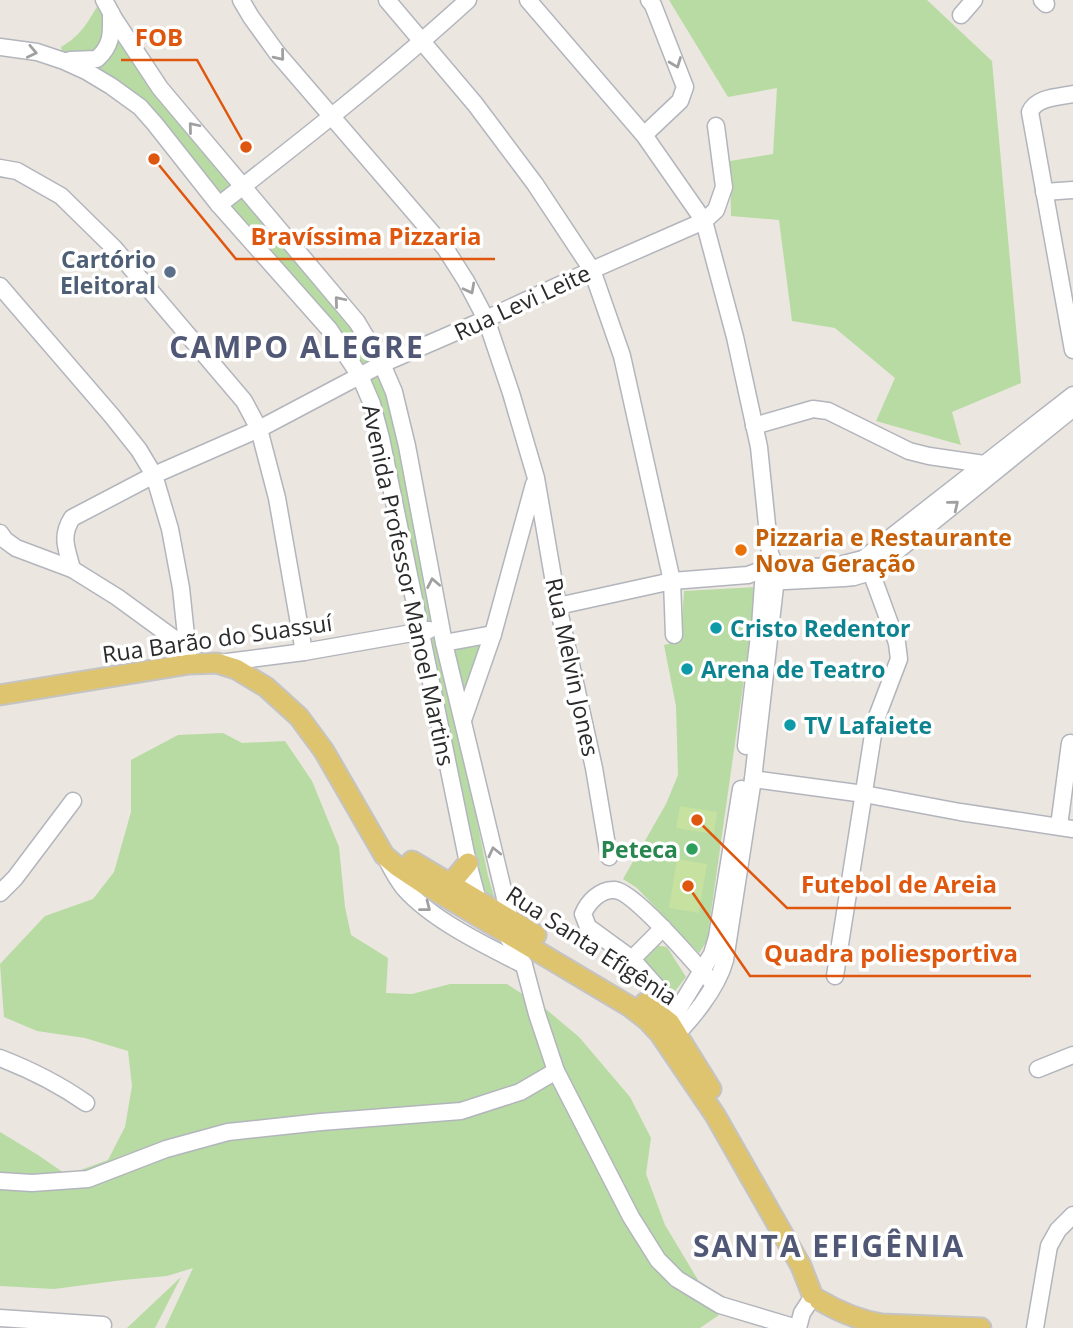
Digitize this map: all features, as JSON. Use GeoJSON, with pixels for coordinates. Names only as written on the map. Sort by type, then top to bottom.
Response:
{"type":"FeatureCollection","features":[{"type":"Feature","properties":{"kind":"main road","name":"Rua Barão do Suassuí"},"geometry":{"type":"LineString","coordinates":[[0,695],[188,656],[217,663]]}},
{"type":"Feature","properties":{"kind":"main road","name":"Rua Santa Efigênia"},"geometry":{"type":"LineString","coordinates":[[217,663],[236,669],[267,687],[299,717],[324,751],[384,855],[424,884],[480,909],[641,1001],[670,1029],[721,1105],[816,1296]]}},
{"type":"Feature","properties":{"kind":"main road","name":"Rua Santa Efigênia"},"geometry":{"type":"LineString","coordinates":[[373,835],[451,883],[480,909]]}},
{"type":"Feature","properties":{"kind":"main road"},"geometry":{"type":"LineString","coordinates":[[451,883],[468,863]]}},
{"type":"Feature","properties":{"kind":"main road"},"geometry":{"type":"LineString","coordinates":[[816,1296],[908,1325],[981,1328]]}},
{"type":"Feature","properties":{"kind":"street","name":"Rua Melvin Jones"},"geometry":{"type":"LineString","coordinates":[[241,0],[277,53],[445,248],[486,319],[536,478],[558,606],[594,768],[609,856]]}},
{"type":"Feature","properties":{"kind":"street"},"geometry":{"type":"LineString","coordinates":[[387,0],[475,104],[528,175],[592,270],[622,356],[672,580],[674,635]]}},
{"type":"Feature","properties":{"kind":"street"},"geometry":{"type":"LineString","coordinates":[[219,205],[332,116],[468,0]]}},
{"type":"Feature","properties":{"kind":"street"},"geometry":{"type":"LineString","coordinates":[[528,0],[644,135],[704,221],[735,337],[759,447],[770,571],[753,779],[721,974],[715,986],[670,1029]]}},
{"type":"Feature","properties":{"kind":"street"},"geometry":{"type":"LineString","coordinates":[[644,135],[680,101],[685,87],[649,0]]}},
{"type":"Feature","properties":{"kind":"street"},"geometry":{"type":"LineString","coordinates":[[961,15],[974,0]]}},
{"type":"Feature","properties":{"kind":"street"},"geometry":{"type":"LineString","coordinates":[[64,61],[97,59],[104,52],[111,35],[108,6]]}},
{"type":"Feature","properties":{"kind":"street","name":"Avenida Professor Manoel Martins"},"geometry":{"type":"LineString","coordinates":[[108,6],[160,88],[357,322],[382,364],[394,392],[407,446],[443,635],[507,925],[524,965],[556,1071],[631,1217],[658,1261],[677,1279],[720,1306],[797,1328]]}},
{"type":"Feature","properties":{"kind":"street","name":"Avenida Professor Manoel Martins"},"geometry":{"type":"LineString","coordinates":[[0,47],[37,52],[64,61],[103,81],[140,107],[219,205],[328,329],[360,376],[372,404],[381,438],[468,863],[480,909]]}},
{"type":"Feature","properties":{"kind":"street"},"geometry":{"type":"LineString","coordinates":[[1073,94],[1039,101],[1033,105],[1030,112],[1073,349]]}},
{"type":"Feature","properties":{"kind":"street"},"geometry":{"type":"LineString","coordinates":[[704,221],[716,209],[724,187],[716,126]]}},
{"type":"Feature","properties":{"kind":"street"},"geometry":{"type":"LineString","coordinates":[[0,169],[17,171],[61,196],[114,248],[244,401],[259,429],[277,498],[304,652]]}},
{"type":"Feature","properties":{"kind":"street"},"geometry":{"type":"LineString","coordinates":[[1044,192],[1073,190]]}},
{"type":"Feature","properties":{"kind":"street","name":"Rua Levi Leite"},"geometry":{"type":"LineString","coordinates":[[72,569],[64,536],[72,518],[154,475],[259,429],[382,364],[704,221]]}},
{"type":"Feature","properties":{"kind":"street"},"geometry":{"type":"LineString","coordinates":[[0,286],[112,416],[139,450],[154,475],[170,529],[181,588],[188,656]]}},
{"type":"Feature","properties":{"kind":"street"},"geometry":{"type":"LineString","coordinates":[[867,565],[984,464],[1073,394]]}},
{"type":"Feature","properties":{"kind":"street"},"geometry":{"type":"LineString","coordinates":[[558,606],[672,580],[867,565],[1073,408]]}},
{"type":"Feature","properties":{"kind":"street"},"geometry":{"type":"LineString","coordinates":[[754,426],[813,409],[828,411],[909,451],[984,464]]}},
{"type":"Feature","properties":{"kind":"street","name":"Rua Melvin Jones"},"geometry":{"type":"LineString","coordinates":[[463,721],[493,634],[536,478]]}},
{"type":"Feature","properties":{"kind":"street"},"geometry":{"type":"LineString","coordinates":[[0,533],[16,548],[72,569],[117,597],[188,656]]}},
{"type":"Feature","properties":{"kind":"street"},"geometry":{"type":"LineString","coordinates":[[835,976],[875,722],[900,659],[897,643],[867,565]]}},
{"type":"Feature","properties":{"kind":"street"},"geometry":{"type":"LineString","coordinates":[[670,1029],[712,954],[717,937],[739,803],[770,571]]}},
{"type":"Feature","properties":{"kind":"street","name":"Rua Barão do Suassuí"},"geometry":{"type":"LineString","coordinates":[[217,663],[304,652],[421,632],[443,635]]}},
{"type":"Feature","properties":{"kind":"street"},"geometry":{"type":"LineString","coordinates":[[443,635],[493,634]]}},
{"type":"Feature","properties":{"kind":"street"},"geometry":{"type":"LineString","coordinates":[[753,779],[1066,827],[1070,743]]}},
{"type":"Feature","properties":{"kind":"street"},"geometry":{"type":"LineString","coordinates":[[0,893],[15,878],[73,801]]}},
{"type":"Feature","properties":{"kind":"street"},"geometry":{"type":"LineString","coordinates":[[384,855],[406,890],[435,914],[524,965]]}},
{"type":"Feature","properties":{"kind":"street"},"geometry":{"type":"LineString","coordinates":[[670,1029],[632,959],[588,927],[583,914],[589,902],[602,893],[615,890],[626,894],[663,928],[715,986]]}},
{"type":"Feature","properties":{"kind":"street"},"geometry":{"type":"LineString","coordinates":[[632,959],[663,928]]}},
{"type":"Feature","properties":{"kind":"street"},"geometry":{"type":"LineString","coordinates":[[1038,1069],[1073,1055]]}},
{"type":"Feature","properties":{"kind":"street"},"geometry":{"type":"LineString","coordinates":[[0,1058],[64,1087],[86,1103]]}},
{"type":"Feature","properties":{"kind":"street"},"geometry":{"type":"LineString","coordinates":[[0,1181],[32,1183],[88,1179],[166,1149],[228,1132],[461,1111],[520,1092],[556,1071]]}},
{"type":"Feature","properties":{"kind":"street"},"geometry":{"type":"LineString","coordinates":[[1035,1328],[1049,1246],[1058,1230],[1072,1216]]}},
{"type":"Feature","properties":{"kind":"street"},"geometry":{"type":"LineString","coordinates":[[797,1328],[802,1313],[816,1296]]}},
{"type":"Feature","properties":{"kind":"street"},"geometry":{"type":"LineString","coordinates":[[0,1318],[103,1325]]}},
{"type":"Feature","properties":{"kind":"green space"},"geometry":{"type":"Polygon","coordinates":[[[669,0],[927,0],[992,61],[1021,383],[952,412],[961,445],[876,421],[895,378],[835,328],[792,321],[779,220],[731,216],[730,161],[773,154],[777,88],[728,97],[669,0]]]}},
{"type":"Feature","properties":{"kind":"green space"},"geometry":{"type":"Polygon","coordinates":[[[98,5],[108,22],[95,58],[63,54],[61,47],[82,29],[98,5]]]}},
{"type":"Feature","properties":{"kind":"green space"},"geometry":{"type":"Polygon","coordinates":[[[115,20],[238,185],[219,202],[156,122],[77,64],[106,60],[115,20]]]}},
{"type":"Feature","properties":{"kind":"green space"},"geometry":{"type":"Polygon","coordinates":[[[243,189],[350,320],[376,364],[360,371],[225,205],[243,189]]]}},
{"type":"Feature","properties":{"kind":"green space"},"geometry":{"type":"Polygon","coordinates":[[[381,373],[398,422],[441,625],[425,628],[363,381],[381,373]]]}},
{"type":"Feature","properties":{"kind":"green space"},"geometry":{"type":"Polygon","coordinates":[[[757,587],[707,941],[699,953],[637,888],[623,879],[666,804],[678,775],[676,706],[664,645],[681,641],[684,591],[757,587]]]}},
{"type":"Feature","properties":{"kind":"green space"},"geometry":{"type":"Polygon","coordinates":[[[439,631],[488,876],[497,906],[483,898],[422,634],[439,631]]]}},
{"type":"Feature","properties":{"kind":"green space"},"geometry":{"type":"Polygon","coordinates":[[[484,642],[464,705],[454,643],[484,642]]]}},
{"type":"Feature","properties":{"kind":"green space"},"geometry":{"type":"Polygon","coordinates":[[[223,733],[242,743],[285,741],[312,781],[339,847],[345,907],[351,935],[388,958],[386,993],[412,994],[450,984],[507,984],[547,1010],[579,1037],[630,1097],[651,1138],[646,1174],[665,1225],[719,1315],[700,1328],[165,1328],[193,1268],[167,1276],[54,1289],[0,1286],[0,1132],[67,1175],[108,1160],[125,1127],[132,1086],[128,1051],[85,1038],[37,1031],[4,1017],[0,964],[45,916],[93,899],[114,872],[131,812],[131,760],[178,735],[223,733]]]}},
{"type":"Feature","properties":{"kind":"green space"},"geometry":{"type":"Polygon","coordinates":[[[680,806],[717,812],[714,834],[676,828],[680,806]]]}},
{"type":"Feature","properties":{"kind":"green space"},"geometry":{"type":"Polygon","coordinates":[[[677,859],[707,864],[699,913],[669,908],[677,859]]]}},
{"type":"Feature","properties":{"kind":"green space"},"geometry":{"type":"Polygon","coordinates":[[[654,945],[667,947],[686,977],[669,999],[641,961],[654,945]]]}},
{"type":"Feature","properties":{"kind":"green space"},"geometry":{"type":"Polygon","coordinates":[[[181,1277],[155,1328],[127,1328],[181,1277]]]}},
{"type":"Feature","properties":{"kind":"place","name":"FOB"},"geometry":{"type":"Point","coordinates":[246,147]}},
{"type":"Feature","properties":{"kind":"place","name":"Bravíssima Pizzaria"},"geometry":{"type":"Point","coordinates":[154,159]}},
{"type":"Feature","properties":{"kind":"place","name":"Cartório Eleitoral"},"geometry":{"type":"Point","coordinates":[170,272]}},
{"type":"Feature","properties":{"kind":"place","name":"Pizzaria e Restaurante Nova Geração"},"geometry":{"type":"Point","coordinates":[741,550]}},
{"type":"Feature","properties":{"kind":"place","name":"Cristo Redentor"},"geometry":{"type":"Point","coordinates":[716,628]}},
{"type":"Feature","properties":{"kind":"place","name":"Arena de Teatro"},"geometry":{"type":"Point","coordinates":[687,669]}},
{"type":"Feature","properties":{"kind":"place","name":"TV Lafaiete"},"geometry":{"type":"Point","coordinates":[790,725]}},
{"type":"Feature","properties":{"kind":"place","name":"Futebol de Areia"},"geometry":{"type":"Point","coordinates":[697,820]}},
{"type":"Feature","properties":{"kind":"place","name":"Peteca"},"geometry":{"type":"Point","coordinates":[692,849]}},
{"type":"Feature","properties":{"kind":"place","name":"Quadra poliesportiva"},"geometry":{"type":"Point","coordinates":[688,886]}},
{"type":"Feature","properties":{"kind":"district","name":"CAMPO ALEGRE"},"geometry":{"type":"Point","coordinates":[297,346]}},
{"type":"Feature","properties":{"kind":"district","name":"SANTA EFIGÊNIA"},"geometry":{"type":"Point","coordinates":[829,1245]}}]}
